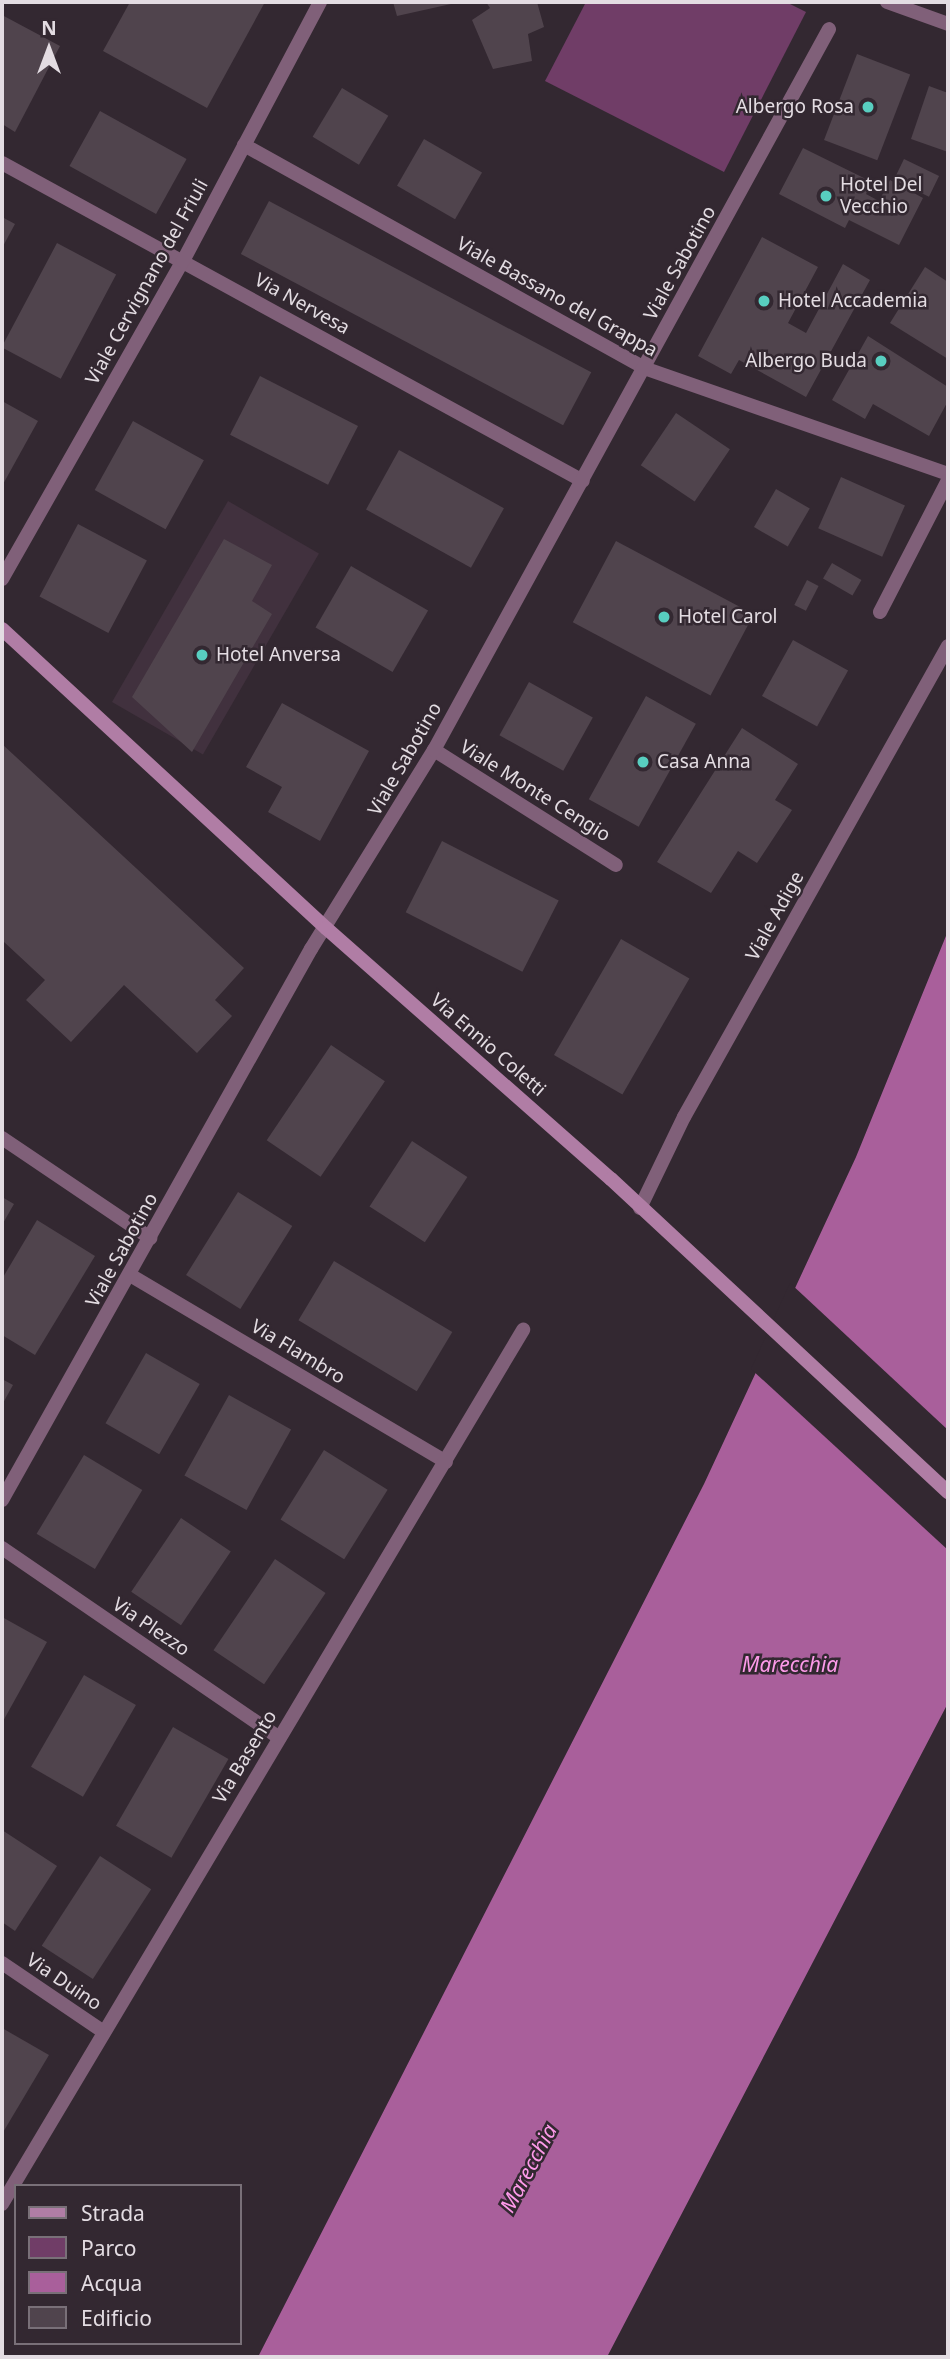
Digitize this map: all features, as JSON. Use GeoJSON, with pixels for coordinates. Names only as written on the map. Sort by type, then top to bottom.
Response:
{"type":"FeatureCollection","features":[{"type":"Feature","properties":{"kind":"street","name":"Viale Cervignano del Friuli"},"geometry":{"type":"LineString","coordinates":[[2,579],[183,261],[320,2]]}},
{"type":"Feature","properties":{"kind":"street"},"geometry":{"type":"LineString","coordinates":[[887,2],[948,24]]}},
{"type":"Feature","properties":{"kind":"street","name":"Viale Sabotino"},"geometry":{"type":"LineString","coordinates":[[2,1500],[326,928],[434,750],[830,29]]}},
{"type":"Feature","properties":{"kind":"street","name":"Viale Bassano del Grappa"},"geometry":{"type":"LineString","coordinates":[[244,145],[644,368],[948,474]]}},
{"type":"Feature","properties":{"kind":"street","name":"Via Nervesa"},"geometry":{"type":"LineString","coordinates":[[2,163],[583,481]]}},
{"type":"Feature","properties":{"kind":"street"},"geometry":{"type":"LineString","coordinates":[[880,612],[948,480]]}},
{"type":"Feature","properties":{"kind":"street","name":"Via Ennio Coletti"},"geometry":{"type":"LineString","coordinates":[[2,629],[326,928],[679,1243],[948,1492]]}},
{"type":"Feature","properties":{"kind":"street","name":"Viale Adige"},"geometry":{"type":"LineString","coordinates":[[640,1208],[684,1118],[948,646]]}},
{"type":"Feature","properties":{"kind":"street","name":"Viale Monte Cengio"},"geometry":{"type":"LineString","coordinates":[[434,750],[616,865]]}},
{"type":"Feature","properties":{"kind":"street"},"geometry":{"type":"LineString","coordinates":[[2,1138],[150,1238]]}},
{"type":"Feature","properties":{"kind":"street","name":"Via Flambro"},"geometry":{"type":"LineString","coordinates":[[130,1275],[446,1462]]}},
{"type":"Feature","properties":{"kind":"street","name":"Via Basento"},"geometry":{"type":"LineString","coordinates":[[2,2204],[523,1330]]}},
{"type":"Feature","properties":{"kind":"street","name":"Via Plezzo"},"geometry":{"type":"LineString","coordinates":[[2,1548],[279,1738]]}},
{"type":"Feature","properties":{"kind":"street","name":"Via Duino"},"geometry":{"type":"LineString","coordinates":[[2,1963],[104,2032]]}},
{"type":"Feature","properties":{"kind":"shaded area"},"geometry":{"type":"Polygon","coordinates":[[[228,501],[319,554],[203,754],[112,702],[228,501]]]}},
{"type":"Feature","properties":{"kind":"green space"},"geometry":{"type":"Polygon","coordinates":[[[586,2],[786,2],[806,12],[724,172],[545,81],[586,2]]]}},
{"type":"Feature","properties":{"kind":"water","name":"Marecchia"},"geometry":{"type":"Polygon","coordinates":[[[948,931],[948,1703],[607,2357],[258,2357],[704,1484],[856,1157],[948,931]]]}},
{"type":"Feature","properties":{"kind":"pier"},"geometry":{"type":"Polygon","coordinates":[[[790,1283],[948,1430],[948,1550],[751,1369],[790,1283]]]}},
{"type":"Feature","properties":{"kind":"building"},"geometry":{"type":"Polygon","coordinates":[[[130,2],[265,2],[207,108],[103,51],[130,2]]]}},
{"type":"Feature","properties":{"kind":"building"},"geometry":{"type":"Polygon","coordinates":[[[393,2],[451,2],[451,4],[397,16],[393,2]]]}},
{"type":"Feature","properties":{"kind":"building"},"geometry":{"type":"Polygon","coordinates":[[[486,2],[537,2],[544,27],[528,34],[532,61],[493,69],[472,20],[490,8],[486,2]]]}},
{"type":"Feature","properties":{"kind":"building"},"geometry":{"type":"Polygon","coordinates":[[[2,15],[60,46],[15,132],[2,124],[2,15]]]}},
{"type":"Feature","properties":{"kind":"building","name":"Albergo Rosa"},"geometry":{"type":"Polygon","coordinates":[[[857,54],[910,74],[877,160],[824,140],[857,54]]]}},
{"type":"Feature","properties":{"kind":"building"},"geometry":{"type":"Polygon","coordinates":[[[929,86],[948,93],[948,152],[911,139],[929,86]]]}},
{"type":"Feature","properties":{"kind":"building"},"geometry":{"type":"Polygon","coordinates":[[[342,88],[388,116],[359,165],[313,137],[342,88]]]}},
{"type":"Feature","properties":{"kind":"building"},"geometry":{"type":"Polygon","coordinates":[[[100,111],[187,159],[156,214],[69,166],[100,111]]]}},
{"type":"Feature","properties":{"kind":"building"},"geometry":{"type":"Polygon","coordinates":[[[424,139],[482,172],[455,219],[397,186],[424,139]]]}},
{"type":"Feature","properties":{"kind":"building","name":"Hotel Del Vecchio"},"geometry":{"type":"Polygon","coordinates":[[[803,148],[872,182],[866,194],[879,201],[890,180],[923,198],[899,245],[849,220],[845,228],[779,194],[803,148]]]}},
{"type":"Feature","properties":{"kind":"building"},"geometry":{"type":"Polygon","coordinates":[[[904,159],[939,176],[929,197],[894,180],[904,159]]]}},
{"type":"Feature","properties":{"kind":"building"},"geometry":{"type":"Polygon","coordinates":[[[269,201],[591,372],[563,425],[241,254],[269,201]]]}},
{"type":"Feature","properties":{"kind":"building"},"geometry":{"type":"Polygon","coordinates":[[[2,217],[15,224],[2,248],[2,217]]]}},
{"type":"Feature","properties":{"kind":"building","name":"Hotel Accademia"},"geometry":{"type":"Polygon","coordinates":[[[762,237],[818,267],[788,323],[806,333],[843,264],[870,280],[806,397],[739,360],[731,374],[698,356],[762,237]]]}},
{"type":"Feature","properties":{"kind":"building"},"geometry":{"type":"Polygon","coordinates":[[[57,243],[116,274],[61,379],[2,347],[57,243]]]}},
{"type":"Feature","properties":{"kind":"building"},"geometry":{"type":"Polygon","coordinates":[[[925,267],[948,282],[948,359],[890,323],[925,267]]]}},
{"type":"Feature","properties":{"kind":"building","name":"Albergo Buda"},"geometry":{"type":"Polygon","coordinates":[[[868,336],[948,387],[948,401],[929,436],[873,404],[865,419],[832,400],[868,336]]]}},
{"type":"Feature","properties":{"kind":"building"},"geometry":{"type":"Polygon","coordinates":[[[260,376],[358,426],[328,485],[230,435],[260,376]]]}},
{"type":"Feature","properties":{"kind":"building"},"geometry":{"type":"Polygon","coordinates":[[[2,401],[38,421],[2,486],[2,401]]]}},
{"type":"Feature","properties":{"kind":"building"},"geometry":{"type":"Polygon","coordinates":[[[676,413],[730,449],[695,502],[641,465],[676,413]]]}},
{"type":"Feature","properties":{"kind":"building"},"geometry":{"type":"Polygon","coordinates":[[[133,421],[204,460],[166,529],[95,490],[133,421]]]}},
{"type":"Feature","properties":{"kind":"building"},"geometry":{"type":"Polygon","coordinates":[[[399,450],[504,508],[471,568],[366,509],[399,450]]]}},
{"type":"Feature","properties":{"kind":"building"},"geometry":{"type":"Polygon","coordinates":[[[841,477],[905,505],[882,557],[818,528],[841,477]]]}},
{"type":"Feature","properties":{"kind":"building"},"geometry":{"type":"Polygon","coordinates":[[[776,489],[810,508],[788,547],[754,527],[776,489]]]}},
{"type":"Feature","properties":{"kind":"building"},"geometry":{"type":"Polygon","coordinates":[[[78,524],[147,561],[108,633],[40,596],[78,524]]]}},
{"type":"Feature","properties":{"kind":"building","name":"Hotel Anversa"},"geometry":{"type":"Polygon","coordinates":[[[224,539],[272,565],[252,601],[272,614],[192,752],[132,697],[224,539]]]}},
{"type":"Feature","properties":{"kind":"building","name":"Hotel Carol"},"geometry":{"type":"Polygon","coordinates":[[[616,541],[754,614],[711,695],[573,622],[616,541]]]}},
{"type":"Feature","properties":{"kind":"building"},"geometry":{"type":"Polygon","coordinates":[[[832,563],[861,580],[852,596],[823,579],[832,563]]]}},
{"type":"Feature","properties":{"kind":"building"},"geometry":{"type":"Polygon","coordinates":[[[351,566],[428,610],[393,672],[316,627],[351,566]]]}},
{"type":"Feature","properties":{"kind":"building"},"geometry":{"type":"Polygon","coordinates":[[[807,580],[819,586],[806,611],[794,605],[807,580]]]}},
{"type":"Feature","properties":{"kind":"building"},"geometry":{"type":"Polygon","coordinates":[[[793,640],[848,671],[817,727],[762,696],[793,640]]]}},
{"type":"Feature","properties":{"kind":"building"},"geometry":{"type":"Polygon","coordinates":[[[529,682],[593,717],[563,771],[499,735],[529,682]]]}},
{"type":"Feature","properties":{"kind":"building","name":"Casa Anna"},"geometry":{"type":"Polygon","coordinates":[[[646,696],[696,724],[639,827],[589,799],[646,696]]]}},
{"type":"Feature","properties":{"kind":"building"},"geometry":{"type":"Polygon","coordinates":[[[282,703],[369,751],[320,841],[268,812],[282,787],[246,767],[282,703]]]}},
{"type":"Feature","properties":{"kind":"building"},"geometry":{"type":"Polygon","coordinates":[[[742,728],[798,764],[775,800],[792,810],[757,863],[738,851],[711,893],[657,862],[742,728]]]}},
{"type":"Feature","properties":{"kind":"building"},"geometry":{"type":"Polygon","coordinates":[[[2,744],[244,968],[215,1000],[232,1016],[197,1053],[124,985],[71,1042],[26,1000],[45,980],[4,942],[2,945],[2,744]]]}},
{"type":"Feature","properties":{"kind":"building"},"geometry":{"type":"Polygon","coordinates":[[[442,841],[559,900],[522,972],[406,912],[442,841]]]}},
{"type":"Feature","properties":{"kind":"building"},"geometry":{"type":"Polygon","coordinates":[[[621,939],[689,978],[622,1095],[554,1055],[621,939]]]}},
{"type":"Feature","properties":{"kind":"building"},"geometry":{"type":"Polygon","coordinates":[[[331,1045],[385,1081],[321,1177],[267,1140],[331,1045]]]}},
{"type":"Feature","properties":{"kind":"building"},"geometry":{"type":"Polygon","coordinates":[[[412,1141],[467,1177],[425,1242],[370,1206],[412,1141]]]}},
{"type":"Feature","properties":{"kind":"building"},"geometry":{"type":"Polygon","coordinates":[[[238,1192],[292,1226],[240,1309],[186,1275],[238,1192]]]}},
{"type":"Feature","properties":{"kind":"building"},"geometry":{"type":"Polygon","coordinates":[[[2,1197],[14,1204],[2,1225],[2,1197]]]}},
{"type":"Feature","properties":{"kind":"building"},"geometry":{"type":"Polygon","coordinates":[[[37,1220],[95,1256],[35,1355],[2,1335],[2,1279],[37,1220]]]}},
{"type":"Feature","properties":{"kind":"building"},"geometry":{"type":"Polygon","coordinates":[[[334,1261],[452,1332],[417,1391],[298,1320],[334,1261]]]}},
{"type":"Feature","properties":{"kind":"building"},"geometry":{"type":"Polygon","coordinates":[[[146,1353],[200,1384],[159,1454],[106,1423],[146,1353]]]}},
{"type":"Feature","properties":{"kind":"building"},"geometry":{"type":"Polygon","coordinates":[[[2,1379],[13,1385],[2,1405],[2,1379]]]}},
{"type":"Feature","properties":{"kind":"building"},"geometry":{"type":"Polygon","coordinates":[[[229,1395],[291,1429],[246,1510],[184,1475],[229,1395]]]}},
{"type":"Feature","properties":{"kind":"building"},"geometry":{"type":"Polygon","coordinates":[[[324,1450],[388,1490],[344,1559],[281,1520],[324,1450]]]}},
{"type":"Feature","properties":{"kind":"building"},"geometry":{"type":"Polygon","coordinates":[[[84,1455],[142,1490],[95,1569],[37,1534],[84,1455]]]}},
{"type":"Feature","properties":{"kind":"building"},"geometry":{"type":"Polygon","coordinates":[[[181,1518],[231,1552],[181,1625],[131,1592],[181,1518]]]}},
{"type":"Feature","properties":{"kind":"building"},"geometry":{"type":"Polygon","coordinates":[[[275,1559],[326,1593],[264,1684],[213,1650],[275,1559]]]}},
{"type":"Feature","properties":{"kind":"building"},"geometry":{"type":"Polygon","coordinates":[[[2,1617],[47,1642],[2,1723],[2,1617]]]}},
{"type":"Feature","properties":{"kind":"building"},"geometry":{"type":"Polygon","coordinates":[[[84,1675],[136,1705],[83,1797],[31,1767],[84,1675]]]}},
{"type":"Feature","properties":{"kind":"building"},"geometry":{"type":"Polygon","coordinates":[[[173,1727],[228,1759],[171,1858],[116,1826],[173,1727]]]}},
{"type":"Feature","properties":{"kind":"building"},"geometry":{"type":"Polygon","coordinates":[[[2,1830],[57,1866],[15,1931],[2,1922],[2,1830]]]}},
{"type":"Feature","properties":{"kind":"building"},"geometry":{"type":"Polygon","coordinates":[[[100,1856],[151,1889],[93,1979],[42,1946],[100,1856]]]}},
{"type":"Feature","properties":{"kind":"building"},"geometry":{"type":"Polygon","coordinates":[[[2,2028],[49,2055],[2,2134],[2,2028]]]}},
{"type":"Feature","properties":{"kind":"place","name":"Albergo Rosa"},"geometry":{"type":"Point","coordinates":[868,107]}},
{"type":"Feature","properties":{"kind":"place","name":"Hotel Del Vecchio"},"geometry":{"type":"Point","coordinates":[826,196]}},
{"type":"Feature","properties":{"kind":"place","name":"Hotel Accademia"},"geometry":{"type":"Point","coordinates":[764,301]}},
{"type":"Feature","properties":{"kind":"place","name":"Albergo Buda"},"geometry":{"type":"Point","coordinates":[881,361]}},
{"type":"Feature","properties":{"kind":"place","name":"Hotel Carol"},"geometry":{"type":"Point","coordinates":[664,617]}},
{"type":"Feature","properties":{"kind":"place","name":"Hotel Anversa"},"geometry":{"type":"Point","coordinates":[202,655]}},
{"type":"Feature","properties":{"kind":"place","name":"Casa Anna"},"geometry":{"type":"Point","coordinates":[643,762]}}]}
